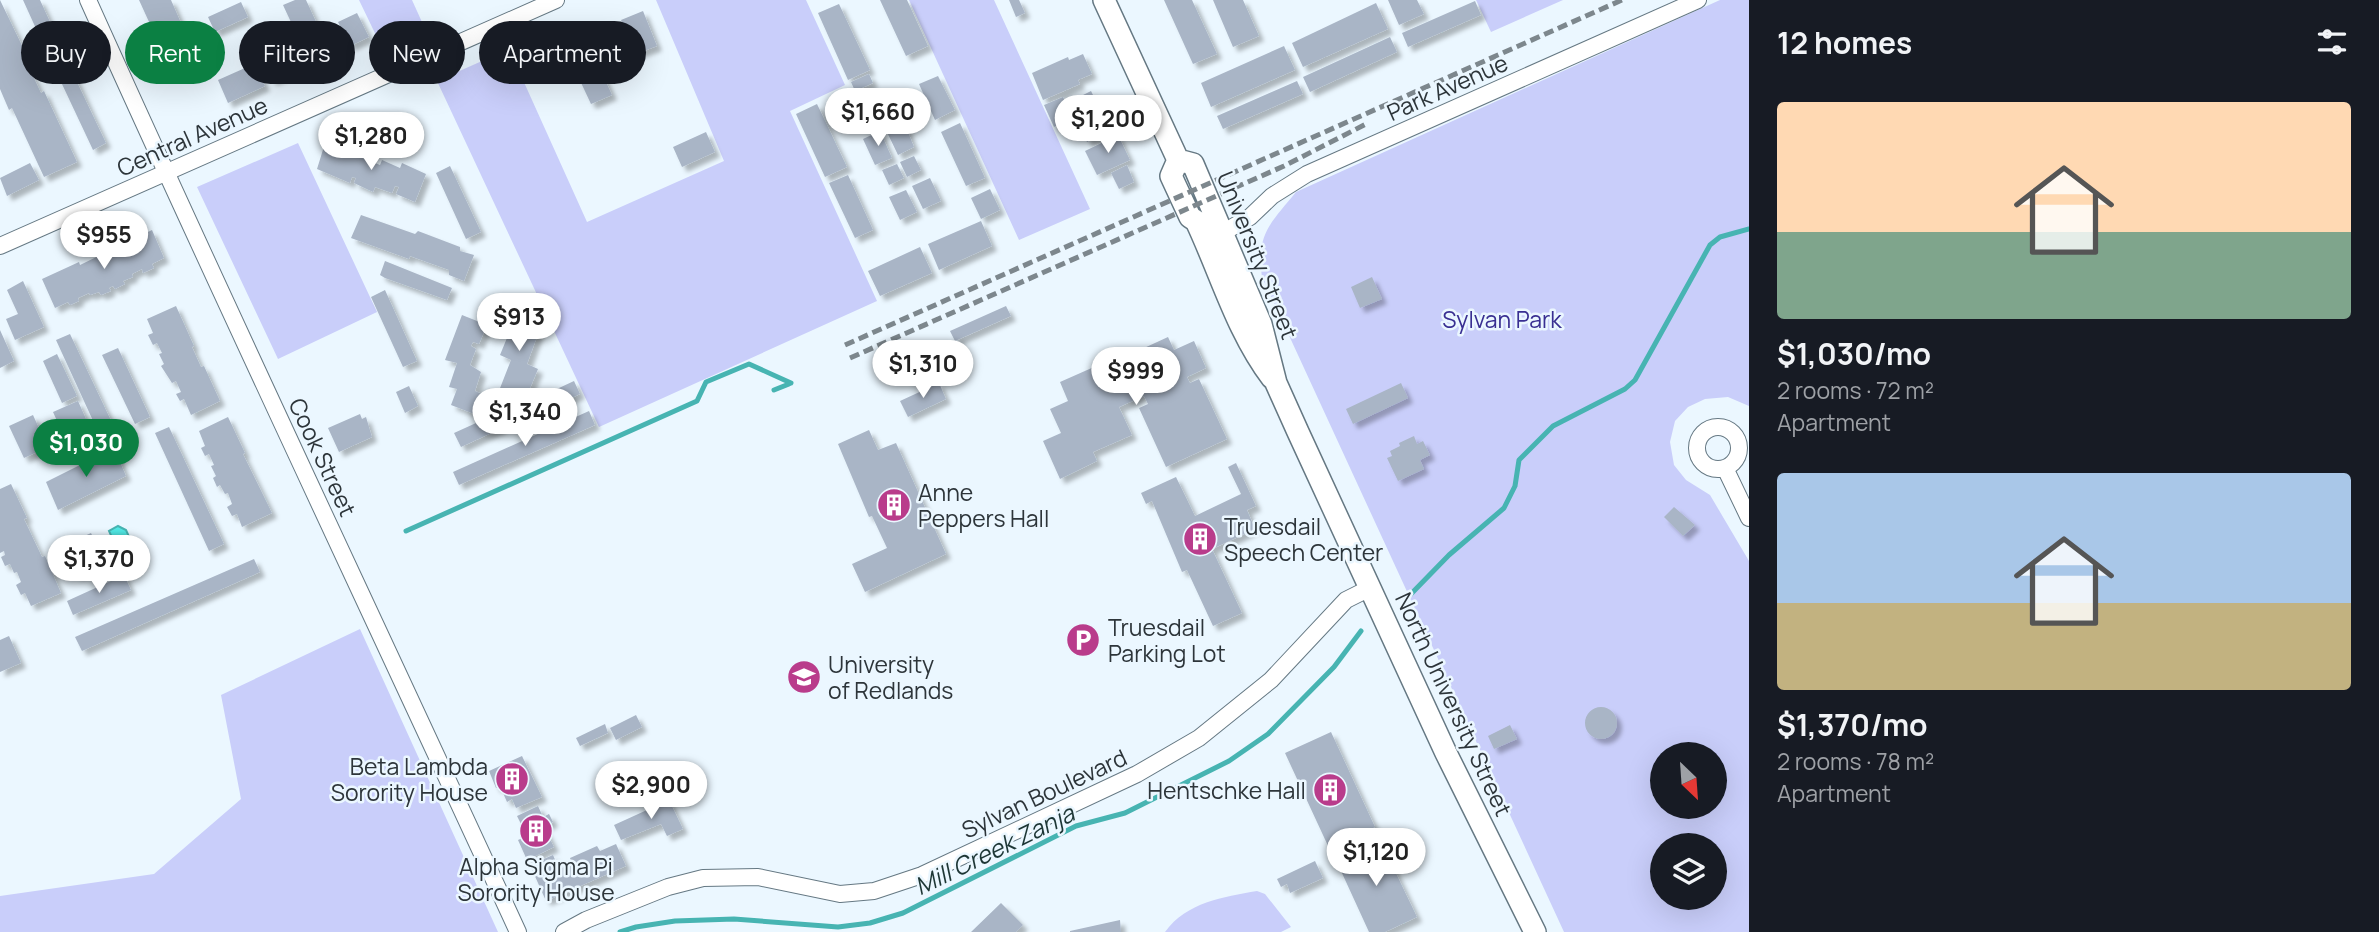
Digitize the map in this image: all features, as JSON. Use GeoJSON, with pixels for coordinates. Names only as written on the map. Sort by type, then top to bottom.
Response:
{"type":"FeatureCollection","features":[{"type":"Feature","properties":{"kind":"street","name":"Cook Street"},"geometry":{"type":"LineString","coordinates":[[88,0],[165,173],[518,932]]}},
{"type":"Feature","properties":{"kind":"street","name":"Central Avenue"},"geometry":{"type":"LineString","coordinates":[[0,246],[556,0]]}},
{"type":"Feature","properties":{"kind":"street","name":"University Street"},"geometry":{"type":"LineString","coordinates":[[1104,0],[1178,160],[1171,176],[1220,272],[1227,296],[1255,355],[1276,383]]}},
{"type":"Feature","properties":{"kind":"street","name":"Park Avenue"},"geometry":{"type":"LineString","coordinates":[[1224,232],[1250,217],[1272,196],[1307,174],[1698,0]]}},
{"type":"Feature","properties":{"kind":"street","name":"University Street"},"geometry":{"type":"LineString","coordinates":[[1178,160],[1193,164],[1224,232],[1261,324],[1276,383]]}},
{"type":"Feature","properties":{"kind":"street","name":"North University Street"},"geometry":{"type":"LineString","coordinates":[[1276,383],[1440,741],[1535,932]]}},
{"type":"Feature","properties":{"kind":"street"},"geometry":{"type":"LineString","coordinates":[[1733,434],[1749,427]]}},
{"type":"Feature","properties":{"kind":"street"},"geometry":{"type":"LineString","coordinates":[[1708,430],[1728,430],[1739,446],[1736,460],[1725,468],[1705,465],[1698,453],[1699,440],[1708,430]]}},
{"type":"Feature","properties":{"kind":"street"},"geometry":{"type":"LineString","coordinates":[[1725,468],[1749,518]]}},
{"type":"Feature","properties":{"kind":"street","name":"Sylvan Boulevard"},"geometry":{"type":"LineString","coordinates":[[564,932],[586,920],[668,887],[703,878],[758,877],[840,894],[874,891],[922,876],[1138,774],[1199,738],[1271,680],[1346,600],[1370,588]]}},
{"type":"Feature","properties":{"kind":"green space"},"geometry":{"type":"Polygon","coordinates":[[[359,0],[412,0],[421,21],[369,21],[359,0]]]}},
{"type":"Feature","properties":{"kind":"green space"},"geometry":{"type":"Polygon","coordinates":[[[656,0],[806,0],[845,85],[790,111],[877,301],[599,427],[438,84],[465,84],[465,69],[479,62],[479,84],[525,84],[587,222],[724,161],[656,0]]]}},
{"type":"Feature","properties":{"kind":"green space"},"geometry":{"type":"Polygon","coordinates":[[[909,0],[994,0],[1090,209],[1019,240],[909,0]]]}},
{"type":"Feature","properties":{"kind":"green space"},"geometry":{"type":"Polygon","coordinates":[[[1476,0],[1563,0],[1491,32],[1476,0]]]}},
{"type":"Feature","properties":{"kind":"green space","name":"Sylvan Park"},"geometry":{"type":"Polygon","coordinates":[[[1720,0],[1749,0],[1749,406],[1728,397],[1705,399],[1688,407],[1675,421],[1670,442],[1674,465],[1686,480],[1710,495],[1749,561],[1749,932],[1564,932],[1262,277],[1261,250],[1272,222],[1296,192],[1720,0]]]}},
{"type":"Feature","properties":{"kind":"green space"},"geometry":{"type":"Polygon","coordinates":[[[298,143],[377,312],[278,359],[197,187],[298,143]]]}},
{"type":"Feature","properties":{"kind":"green space"},"geometry":{"type":"Polygon","coordinates":[[[360,629],[498,932],[0,932],[0,896],[154,874],[241,799],[221,695],[360,629]]]}},
{"type":"Feature","properties":{"kind":"green space"},"geometry":{"type":"Polygon","coordinates":[[[1257,891],[1265,894],[1291,927],[1281,932],[1165,932],[1184,914],[1206,902],[1257,891]]]}},
{"type":"Feature","properties":{"kind":"water"},"geometry":{"type":"Polygon","coordinates":[[[118,526],[126,530],[130,539],[139,542],[141,547],[138,556],[134,558],[119,553],[109,531],[118,526]]]}},
{"type":"Feature","properties":{"kind":"building"},"geometry":{"type":"Polygon","coordinates":[[[0,0],[21,44],[21,84],[37,84],[41,93],[44,91],[77,162],[44,177],[12,108],[9,110],[0,89],[0,0]]]}},
{"type":"Feature","properties":{"kind":"building"},"geometry":{"type":"Polygon","coordinates":[[[23,0],[40,0],[50,21],[33,21],[23,0]]]}},
{"type":"Feature","properties":{"kind":"building"},"geometry":{"type":"Polygon","coordinates":[[[139,0],[171,0],[180,21],[149,21],[139,0]]]}},
{"type":"Feature","properties":{"kind":"building"},"geometry":{"type":"Polygon","coordinates":[[[295,0],[306,0],[316,21],[290,21],[283,5],[295,0]]]}},
{"type":"Feature","properties":{"kind":"building"},"geometry":{"type":"Polygon","coordinates":[[[880,0],[907,0],[928,46],[906,56],[880,0]]]}},
{"type":"Feature","properties":{"kind":"building"},"geometry":{"type":"Polygon","coordinates":[[[1009,0],[1019,0],[1025,13],[1016,17],[1009,0]]]}},
{"type":"Feature","properties":{"kind":"building"},"geometry":{"type":"Polygon","coordinates":[[[1164,0],[1192,0],[1217,54],[1193,64],[1164,0]]]}},
{"type":"Feature","properties":{"kind":"building"},"geometry":{"type":"Polygon","coordinates":[[[1213,0],[1243,0],[1259,36],[1233,47],[1213,0]]]}},
{"type":"Feature","properties":{"kind":"building"},"geometry":{"type":"Polygon","coordinates":[[[1388,0],[1417,0],[1424,14],[1399,25],[1388,0]]]}},
{"type":"Feature","properties":{"kind":"building"},"geometry":{"type":"Polygon","coordinates":[[[1475,1],[1481,15],[1408,47],[1402,33],[1475,1]]]}},
{"type":"Feature","properties":{"kind":"building"},"geometry":{"type":"Polygon","coordinates":[[[241,2],[248,17],[225,27],[225,21],[210,21],[208,17],[241,2]]]}},
{"type":"Feature","properties":{"kind":"building"},"geometry":{"type":"Polygon","coordinates":[[[1376,3],[1388,29],[1303,67],[1292,43],[1376,3]]]}},
{"type":"Feature","properties":{"kind":"building"},"geometry":{"type":"Polygon","coordinates":[[[839,4],[870,70],[848,80],[818,13],[839,4]]]}},
{"type":"Feature","properties":{"kind":"building"},"geometry":{"type":"Polygon","coordinates":[[[643,11],[657,46],[646,50],[646,21],[621,20],[643,11]]]}},
{"type":"Feature","properties":{"kind":"building"},"geometry":{"type":"Polygon","coordinates":[[[357,13],[369,37],[355,44],[355,21],[340,21],[357,13]]]}},
{"type":"Feature","properties":{"kind":"building"},"geometry":{"type":"Polygon","coordinates":[[[1390,37],[1397,52],[1310,92],[1303,77],[1390,37]]]}},
{"type":"Feature","properties":{"kind":"building"},"geometry":{"type":"Polygon","coordinates":[[[1284,46],[1295,70],[1211,107],[1201,83],[1284,46]]]}},
{"type":"Feature","properties":{"kind":"building"},"geometry":{"type":"Polygon","coordinates":[[[1083,54],[1092,74],[1078,80],[1080,84],[1043,100],[1032,73],[1068,57],[1069,60],[1083,54]]]}},
{"type":"Feature","properties":{"kind":"building"},"geometry":{"type":"Polygon","coordinates":[[[239,71],[239,84],[265,86],[228,103],[220,84],[225,84],[225,77],[239,71]]]}},
{"type":"Feature","properties":{"kind":"building"},"geometry":{"type":"Polygon","coordinates":[[[869,74],[873,83],[855,91],[851,82],[869,74]]]}},
{"type":"Feature","properties":{"kind":"building"},"geometry":{"type":"Polygon","coordinates":[[[938,76],[955,110],[935,120],[919,84],[938,76]]]}},
{"type":"Feature","properties":{"kind":"building"},"geometry":{"type":"Polygon","coordinates":[[[1297,81],[1303,94],[1223,129],[1217,116],[1297,81]]]}},
{"type":"Feature","properties":{"kind":"building"},"geometry":{"type":"Polygon","coordinates":[[[62,84],[78,84],[106,143],[93,150],[62,84]]]}},
{"type":"Feature","properties":{"kind":"building"},"geometry":{"type":"Polygon","coordinates":[[[582,84],[607,84],[612,95],[591,104],[582,84]]]}},
{"type":"Feature","properties":{"kind":"building"},"geometry":{"type":"Polygon","coordinates":[[[1091,91],[1095,99],[1099,97],[1109,118],[1105,120],[1108,127],[1097,132],[1099,136],[1087,142],[1070,106],[1081,101],[1079,97],[1091,91]]]}},
{"type":"Feature","properties":{"kind":"building"},"geometry":{"type":"Polygon","coordinates":[[[1063,97],[1072,118],[1054,127],[1044,105],[1063,97]]]}},
{"type":"Feature","properties":{"kind":"building"},"geometry":{"type":"Polygon","coordinates":[[[817,104],[847,167],[825,177],[796,114],[817,104]]]}},
{"type":"Feature","properties":{"kind":"building"},"geometry":{"type":"Polygon","coordinates":[[[904,122],[914,147],[898,155],[886,130],[904,122]]]}},
{"type":"Feature","properties":{"kind":"building"},"geometry":{"type":"Polygon","coordinates":[[[960,123],[985,178],[966,186],[941,132],[960,123]]]}},
{"type":"Feature","properties":{"kind":"building"},"geometry":{"type":"Polygon","coordinates":[[[880,131],[892,158],[875,165],[863,139],[880,131]]]}},
{"type":"Feature","properties":{"kind":"building"},"geometry":{"type":"Polygon","coordinates":[[[706,132],[715,152],[682,167],[673,147],[706,132]]]}},
{"type":"Feature","properties":{"kind":"building"},"geometry":{"type":"Polygon","coordinates":[[[1118,135],[1130,160],[1097,175],[1085,151],[1118,135]]]}},
{"type":"Feature","properties":{"kind":"building"},"geometry":{"type":"Polygon","coordinates":[[[326,140],[343,147],[342,150],[380,165],[382,160],[400,168],[402,163],[426,174],[415,202],[396,194],[399,187],[395,186],[392,193],[375,187],[373,192],[354,183],[356,178],[352,177],[350,183],[317,169],[326,140]]]}},
{"type":"Feature","properties":{"kind":"building"},"geometry":{"type":"Polygon","coordinates":[[[914,156],[921,170],[907,177],[900,162],[914,156]]]}},
{"type":"Feature","properties":{"kind":"building"},"geometry":{"type":"Polygon","coordinates":[[[30,163],[39,180],[7,196],[0,178],[30,163]]]}},
{"type":"Feature","properties":{"kind":"building"},"geometry":{"type":"Polygon","coordinates":[[[897,164],[904,178],[889,185],[882,170],[897,164]]]}},
{"type":"Feature","properties":{"kind":"building"},"geometry":{"type":"Polygon","coordinates":[[[1127,165],[1134,182],[1119,189],[1111,173],[1127,165]]]}},
{"type":"Feature","properties":{"kind":"building"},"geometry":{"type":"Polygon","coordinates":[[[450,166],[481,232],[466,239],[436,173],[450,166]]]}},
{"type":"Feature","properties":{"kind":"building"},"geometry":{"type":"Polygon","coordinates":[[[848,175],[873,230],[855,238],[829,183],[848,175]]]}},
{"type":"Feature","properties":{"kind":"building"},"geometry":{"type":"Polygon","coordinates":[[[930,178],[941,201],[923,209],[912,186],[930,178]]]}},
{"type":"Feature","properties":{"kind":"building"},"geometry":{"type":"Polygon","coordinates":[[[990,189],[1000,210],[981,219],[971,198],[990,189]]]}},
{"type":"Feature","properties":{"kind":"building"},"geometry":{"type":"Polygon","coordinates":[[[906,190],[917,212],[900,220],[889,197],[906,190]]]}},
{"type":"Feature","properties":{"kind":"building"},"geometry":{"type":"Polygon","coordinates":[[[361,215],[415,234],[418,231],[474,255],[464,281],[449,275],[449,270],[351,238],[361,215]]]}},
{"type":"Feature","properties":{"kind":"building"},"geometry":{"type":"Polygon","coordinates":[[[981,221],[992,246],[939,270],[928,244],[981,221]]]}},
{"type":"Feature","properties":{"kind":"building"},"geometry":{"type":"Polygon","coordinates":[[[152,230],[164,258],[152,264],[154,268],[143,273],[142,269],[132,274],[133,277],[123,281],[125,284],[115,289],[113,286],[109,288],[111,291],[101,295],[99,292],[89,293],[70,305],[68,302],[55,308],[42,279],[79,262],[80,265],[152,230]]]}},
{"type":"Feature","properties":{"kind":"building"},"geometry":{"type":"Polygon","coordinates":[[[920,247],[932,273],[880,296],[868,271],[920,247]]]}},
{"type":"Feature","properties":{"kind":"building"},"geometry":{"type":"Polygon","coordinates":[[[385,261],[452,288],[447,300],[380,275],[385,261]]]}},
{"type":"Feature","properties":{"kind":"building"},"geometry":{"type":"Polygon","coordinates":[[[1372,277],[1382,299],[1360,308],[1351,287],[1372,277]]]}},
{"type":"Feature","properties":{"kind":"building"},"geometry":{"type":"Polygon","coordinates":[[[23,281],[44,327],[15,340],[6,319],[18,314],[7,290],[23,281]]]}},
{"type":"Feature","properties":{"kind":"building"},"geometry":{"type":"Polygon","coordinates":[[[385,290],[417,361],[403,367],[371,297],[385,290]]]}},
{"type":"Feature","properties":{"kind":"building"},"geometry":{"type":"Polygon","coordinates":[[[509,294],[534,304],[529,316],[542,323],[527,364],[538,369],[521,410],[495,401],[511,360],[500,355],[516,316],[502,310],[509,294]]]}},
{"type":"Feature","properties":{"kind":"building"},"geometry":{"type":"Polygon","coordinates":[[[176,306],[201,367],[204,366],[220,401],[191,415],[184,399],[180,401],[176,394],[181,392],[176,381],[172,383],[161,366],[164,364],[157,343],[153,345],[148,335],[153,333],[147,319],[176,306]]]}},
{"type":"Feature","properties":{"kind":"building"},"geometry":{"type":"Polygon","coordinates":[[[1006,306],[1011,316],[955,341],[950,331],[1006,306]]]}},
{"type":"Feature","properties":{"kind":"building"},"geometry":{"type":"Polygon","coordinates":[[[462,315],[487,325],[479,344],[473,342],[471,346],[476,349],[470,365],[481,372],[475,391],[484,395],[477,415],[451,405],[457,389],[449,387],[457,363],[445,360],[462,315]]]}},
{"type":"Feature","properties":{"kind":"building"},"geometry":{"type":"Polygon","coordinates":[[[0,330],[14,361],[0,368],[0,330]]]}},
{"type":"Feature","properties":{"kind":"building"},"geometry":{"type":"Polygon","coordinates":[[[70,334],[115,429],[100,436],[56,340],[70,334]]]}},
{"type":"Feature","properties":{"kind":"building"},"geometry":{"type":"Polygon","coordinates":[[[1168,337],[1174,350],[1194,341],[1206,368],[1187,377],[1190,383],[1199,379],[1227,439],[1166,467],[1139,408],[1148,404],[1144,396],[1119,407],[1132,435],[1093,452],[1097,461],[1060,479],[1043,441],[1061,433],[1050,409],[1068,401],[1060,382],[1103,363],[1105,366],[1168,337]]]}},
{"type":"Feature","properties":{"kind":"building"},"geometry":{"type":"Polygon","coordinates":[[[118,348],[150,417],[135,424],[102,355],[118,348]]]}},
{"type":"Feature","properties":{"kind":"building"},"geometry":{"type":"Polygon","coordinates":[[[57,354],[77,396],[62,403],[43,361],[57,354]]]}},
{"type":"Feature","properties":{"kind":"building"},"geometry":{"type":"Polygon","coordinates":[[[574,381],[580,394],[537,414],[531,401],[574,381]]]}},
{"type":"Feature","properties":{"kind":"building"},"geometry":{"type":"Polygon","coordinates":[[[939,383],[946,399],[908,417],[900,401],[939,383]]]}},
{"type":"Feature","properties":{"kind":"building"},"geometry":{"type":"Polygon","coordinates":[[[1401,383],[1408,398],[1353,424],[1346,409],[1401,383]]]}},
{"type":"Feature","properties":{"kind":"building"},"geometry":{"type":"Polygon","coordinates":[[[409,386],[418,406],[405,413],[396,392],[409,386]]]}},
{"type":"Feature","properties":{"kind":"building"},"geometry":{"type":"Polygon","coordinates":[[[78,401],[90,428],[69,437],[62,422],[58,423],[53,412],[78,401]]]}},
{"type":"Feature","properties":{"kind":"building"},"geometry":{"type":"Polygon","coordinates":[[[589,411],[595,425],[459,485],[453,472],[589,411]]]}},
{"type":"Feature","properties":{"kind":"building"},"geometry":{"type":"Polygon","coordinates":[[[360,414],[362,419],[366,417],[372,437],[339,452],[328,428],[360,414]]]}},
{"type":"Feature","properties":{"kind":"building"},"geometry":{"type":"Polygon","coordinates":[[[496,414],[502,428],[461,447],[454,433],[496,414]]]}},
{"type":"Feature","properties":{"kind":"building"},"geometry":{"type":"Polygon","coordinates":[[[33,415],[42,435],[46,433],[52,445],[24,458],[9,426],[33,415]]]}},
{"type":"Feature","properties":{"kind":"building"},"geometry":{"type":"Polygon","coordinates":[[[228,417],[272,513],[242,527],[237,514],[232,516],[227,507],[232,504],[228,493],[225,494],[220,485],[217,487],[211,466],[214,465],[209,454],[205,456],[201,448],[205,446],[199,431],[228,417]]]}},
{"type":"Feature","properties":{"kind":"building"},"geometry":{"type":"Polygon","coordinates":[[[169,427],[224,544],[209,551],[155,433],[169,427]]]}},
{"type":"Feature","properties":{"kind":"building","name":"Anne Peppers Hall"},"geometry":{"type":"Polygon","coordinates":[[[869,430],[878,450],[896,443],[946,554],[865,592],[852,564],[887,548],[872,516],[869,517],[838,444],[869,430]]]}},
{"type":"Feature","properties":{"kind":"building"},"geometry":{"type":"Polygon","coordinates":[[[1414,436],[1417,444],[1423,441],[1430,455],[1420,460],[1424,469],[1398,481],[1387,458],[1392,456],[1390,451],[1400,446],[1399,443],[1414,436]]]}},
{"type":"Feature","properties":{"kind":"building"},"geometry":{"type":"Polygon","coordinates":[[[114,448],[126,476],[58,510],[46,482],[114,448]]]}},
{"type":"Feature","properties":{"kind":"building","name":"Truesdail Speech Center"},"geometry":{"type":"Polygon","coordinates":[[[1236,463],[1256,506],[1247,510],[1255,529],[1212,549],[1242,613],[1213,626],[1187,570],[1182,572],[1152,501],[1146,504],[1141,493],[1176,477],[1195,516],[1241,494],[1228,467],[1236,463]]]}},
{"type":"Feature","properties":{"kind":"building"},"geometry":{"type":"Polygon","coordinates":[[[11,484],[27,518],[24,519],[42,557],[45,556],[61,593],[31,606],[25,593],[21,595],[16,585],[21,582],[17,572],[14,573],[10,564],[5,566],[1,557],[5,555],[4,551],[0,553],[0,489],[11,484]]]}},
{"type":"Feature","properties":{"kind":"building"},"geometry":{"type":"Polygon","coordinates":[[[1674,507],[1695,525],[1683,536],[1664,517],[1674,507]]]}},
{"type":"Feature","properties":{"kind":"building"},"geometry":{"type":"Polygon","coordinates":[[[91,533],[105,563],[77,576],[63,546],[91,533]]]}},
{"type":"Feature","properties":{"kind":"building"},"geometry":{"type":"Polygon","coordinates":[[[254,559],[260,572],[82,651],[75,637],[254,559]]]}},
{"type":"Feature","properties":{"kind":"building"},"geometry":{"type":"Polygon","coordinates":[[[124,575],[131,590],[73,615],[67,601],[124,575]]]}},
{"type":"Feature","properties":{"kind":"building"},"geometry":{"type":"Polygon","coordinates":[[[9,636],[21,663],[0,672],[0,640],[9,636]]]}},
{"type":"Feature","properties":{"kind":"building"},"geometry":{"type":"Polygon","coordinates":[[[1601,707],[1612,712],[1617,723],[1612,734],[1601,739],[1590,734],[1585,723],[1590,712],[1601,707]]]}},
{"type":"Feature","properties":{"kind":"building"},"geometry":{"type":"Polygon","coordinates":[[[636,715],[642,727],[616,740],[610,728],[636,715]]]}},
{"type":"Feature","properties":{"kind":"building"},"geometry":{"type":"Polygon","coordinates":[[[605,724],[608,733],[580,746],[576,738],[605,724]]]}},
{"type":"Feature","properties":{"kind":"building"},"geometry":{"type":"Polygon","coordinates":[[[1510,725],[1517,739],[1494,749],[1488,736],[1510,725]]]}},
{"type":"Feature","properties":{"kind":"building","name":"Hentschke Hall"},"geometry":{"type":"Polygon","coordinates":[[[1331,732],[1375,827],[1329,848],[1285,753],[1331,732]]]}},
{"type":"Feature","properties":{"kind":"building","name":"Beta Lambda Sorority House"},"geometry":{"type":"Polygon","coordinates":[[[522,756],[542,797],[516,808],[512,799],[507,802],[500,786],[496,788],[489,771],[522,756]]]}},
{"type":"Feature","properties":{"kind":"building"},"geometry":{"type":"Polygon","coordinates":[[[653,762],[658,771],[639,780],[635,771],[653,762]]]}},
{"type":"Feature","properties":{"kind":"building"},"geometry":{"type":"Polygon","coordinates":[[[669,800],[683,829],[667,836],[661,824],[621,840],[614,825],[669,800]]]}},
{"type":"Feature","properties":{"kind":"building","name":"Alpha Sigma Pi Sorority House"},"geometry":{"type":"Polygon","coordinates":[[[538,806],[543,817],[549,814],[553,822],[544,827],[554,847],[527,860],[518,840],[527,836],[517,816],[538,806]]]}},
{"type":"Feature","properties":{"kind":"building"},"geometry":{"type":"Polygon","coordinates":[[[1380,840],[1417,917],[1385,932],[1369,932],[1336,860],[1380,840]]]}},
{"type":"Feature","properties":{"kind":"building"},"geometry":{"type":"Polygon","coordinates":[[[616,844],[626,866],[546,901],[530,865],[553,855],[559,869],[572,864],[570,858],[597,846],[600,851],[616,844]]]}},
{"type":"Feature","properties":{"kind":"building"},"geometry":{"type":"Polygon","coordinates":[[[1315,861],[1323,878],[1290,893],[1287,884],[1281,887],[1277,879],[1315,861]]]}},
{"type":"Feature","properties":{"kind":"building"},"geometry":{"type":"Polygon","coordinates":[[[1001,903],[1023,925],[1016,932],[971,932],[1001,903]]]}},
{"type":"Feature","properties":{"kind":"building"},"geometry":{"type":"Polygon","coordinates":[[[1120,920],[1121,932],[1070,932],[1070,931],[1120,920]]]}},
{"type":"Feature","properties":{"kind":"waterway","name":"Mill Creek Zanja"},"geometry":{"type":"LineString","coordinates":[[1410,595],[1449,555],[1504,508],[1515,486],[1519,460],[1553,426],[1625,389],[1635,380],[1710,245],[1720,237],[1749,229]]}},
{"type":"Feature","properties":{"kind":"waterway"},"geometry":{"type":"LineString","coordinates":[[406,531],[697,401],[706,382],[749,364],[791,383]]}},
{"type":"Feature","properties":{"kind":"waterway"},"geometry":{"type":"LineString","coordinates":[[774,390],[789,384]]}},
{"type":"Feature","properties":{"kind":"waterway","name":"Mill Creek Zanja"},"geometry":{"type":"LineString","coordinates":[[620,932],[675,921],[734,919],[838,927],[870,923],[903,913],[1076,826],[1125,813],[1229,761],[1268,734],[1334,667],[1361,631]]}},
{"type":"Feature","properties":{"kind":"railway"},"geometry":{"type":"LineString","coordinates":[[845,345],[1622,0]]}},
{"type":"Feature","properties":{"kind":"railway"},"geometry":{"type":"LineString","coordinates":[[850,358],[1284,166],[1368,123]]}},
{"type":"Feature","properties":{"kind":"place","name":"Anne Peppers Hall"},"geometry":{"type":"Point","coordinates":[894,505]}},
{"type":"Feature","properties":{"kind":"place","name":"Truesdail Speech Center"},"geometry":{"type":"Point","coordinates":[1200,539]}},
{"type":"Feature","properties":{"kind":"place","name":"Truesdail Parking Lot"},"geometry":{"type":"Point","coordinates":[1083,640]}},
{"type":"Feature","properties":{"kind":"place","name":"University of Redlands"},"geometry":{"type":"Point","coordinates":[804,677]}},
{"type":"Feature","properties":{"kind":"place","name":"Beta Lambda Sorority House"},"geometry":{"type":"Point","coordinates":[512,779]}},
{"type":"Feature","properties":{"kind":"place","name":"Hentschke Hall"},"geometry":{"type":"Point","coordinates":[1330,790]}},
{"type":"Feature","properties":{"kind":"place","name":"Alpha Sigma Pi Sorority House"},"geometry":{"type":"Point","coordinates":[536,831]}}]}
